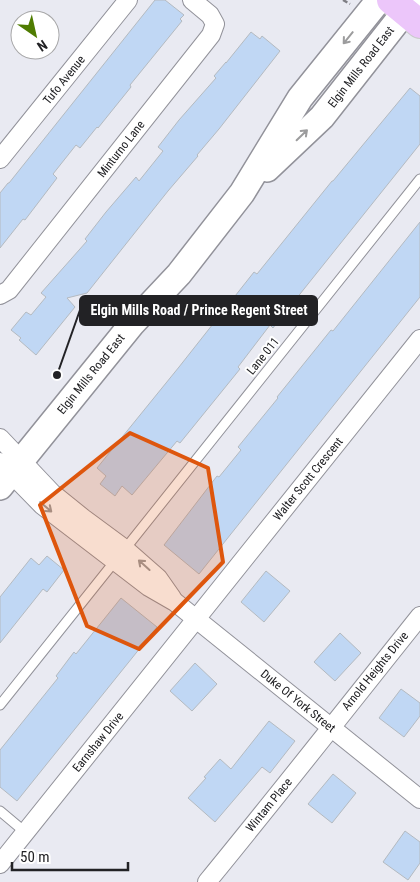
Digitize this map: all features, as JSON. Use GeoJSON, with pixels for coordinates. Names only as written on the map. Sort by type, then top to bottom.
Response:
{"type":"FeatureCollection","features":[{"type":"Feature","properties":{"kind":"main road","name":"Elgin Mills Road East"},"geometry":{"type":"LineString","coordinates":[[8,471],[132,324],[179,274],[242,193],[300,98],[379,0]]}},
{"type":"Feature","properties":{"kind":"main road","name":"Elgin Mills Road East"},"geometry":{"type":"LineString","coordinates":[[242,193],[322,117],[408,9]]}},
{"type":"Feature","properties":{"kind":"street","name":"Tufo Avenue"},"geometry":{"type":"LineString","coordinates":[[0,159],[128,0]]}},
{"type":"Feature","properties":{"kind":"street","name":"Minturno Lane"},"geometry":{"type":"LineString","coordinates":[[0,295],[9,290],[211,35],[214,24],[210,15],[192,0]]}},
{"type":"Feature","properties":{"kind":"street","name":"Walter Scott Crescent"},"geometry":{"type":"LineString","coordinates":[[196,619],[420,339]]}},
{"type":"Feature","properties":{"kind":"street","name":"Duke Of York Street"},"geometry":{"type":"LineString","coordinates":[[0,438],[8,471],[52,493],[83,518],[120,555],[149,588],[175,602],[420,799]]}},
{"type":"Feature","properties":{"kind":"street","name":"Arnold Heights Drive"},"geometry":{"type":"LineString","coordinates":[[331,727],[420,616]]}},
{"type":"Feature","properties":{"kind":"street","name":"Earnshaw Drive"},"geometry":{"type":"LineString","coordinates":[[0,864],[196,619]]}},
{"type":"Feature","properties":{"kind":"street","name":"Wintam Place"},"geometry":{"type":"LineString","coordinates":[[207,882],[331,727]]}},
{"type":"Feature","properties":{"kind":"lane","name":"Lane 011"},"geometry":{"type":"LineString","coordinates":[[0,705],[420,180]]}},
{"type":"Feature","properties":{"kind":"lane"},"geometry":{"type":"LineString","coordinates":[[0,812],[25,832]]}},
{"type":"Feature","properties":{"kind":"path"},"geometry":{"type":"LineString","coordinates":[[343,0],[350,4]]}},
{"type":"Feature","properties":{"kind":"highlighted area"},"geometry":{"type":"Polygon","coordinates":[[[130,433],[208,468],[223,562],[139,649],[87,626],[40,505],[130,433]]]}},
{"type":"Feature","properties":{"kind":"building"},"geometry":{"type":"Polygon","coordinates":[[[155,0],[165,0],[184,15],[180,19],[182,21],[98,128],[80,148],[76,145],[53,174],[57,178],[25,220],[23,219],[0,248],[0,193],[155,0]]]}},
{"type":"Feature","properties":{"kind":"building"},"geometry":{"type":"Polygon","coordinates":[[[251,32],[260,39],[262,36],[280,51],[87,293],[67,298],[75,307],[36,355],[11,330],[26,312],[31,315],[46,297],[41,293],[87,241],[85,239],[136,177],[139,181],[163,151],[158,147],[216,78],[214,76],[251,32]]]}},
{"type":"Feature","properties":{"kind":"building"},"geometry":{"type":"Polygon","coordinates":[[[410,88],[420,96],[420,144],[295,298],[273,328],[270,325],[238,367],[240,369],[180,443],[177,441],[132,495],[122,486],[115,496],[100,484],[106,476],[97,468],[254,272],[257,274],[410,88]]]}},
{"type":"Feature","properties":{"kind":"building"},"geometry":{"type":"Polygon","coordinates":[[[420,222],[420,297],[199,574],[164,545],[217,476],[219,477],[241,450],[238,447],[277,397],[331,330],[333,331],[420,222]]]}},
{"type":"Feature","properties":{"kind":"building"},"geometry":{"type":"Polygon","coordinates":[[[47,556],[64,570],[47,592],[43,589],[0,643],[0,597],[31,558],[39,565],[47,556]]]}},
{"type":"Feature","properties":{"kind":"building"},"geometry":{"type":"Polygon","coordinates":[[[266,571],[290,591],[264,622],[241,602],[266,571]]]}},
{"type":"Feature","properties":{"kind":"building"},"geometry":{"type":"Polygon","coordinates":[[[121,598],[157,627],[17,801],[0,787],[0,750],[58,678],[56,676],[74,652],[76,654],[121,598]]]}},
{"type":"Feature","properties":{"kind":"building"},"geometry":{"type":"Polygon","coordinates":[[[340,633],[361,653],[335,681],[314,662],[340,633]]]}},
{"type":"Feature","properties":{"kind":"building"},"geometry":{"type":"Polygon","coordinates":[[[195,663],[217,684],[192,711],[170,691],[195,663]]]}},
{"type":"Feature","properties":{"kind":"building"},"geometry":{"type":"Polygon","coordinates":[[[401,689],[420,703],[420,716],[404,737],[379,718],[401,689]]]}},
{"type":"Feature","properties":{"kind":"building"},"geometry":{"type":"Polygon","coordinates":[[[269,721],[295,741],[270,773],[262,767],[215,822],[188,798],[220,759],[231,769],[269,721]]]}},
{"type":"Feature","properties":{"kind":"building"},"geometry":{"type":"Polygon","coordinates":[[[333,774],[356,793],[332,823],[308,804],[333,774]]]}},
{"type":"Feature","properties":{"kind":"building"},"geometry":{"type":"Polygon","coordinates":[[[405,831],[420,842],[420,863],[408,880],[383,862],[405,831]]]}},
{"type":"Feature","properties":{"kind":"place","name":"Elgin Mills Road / Prince Regent Street"},"geometry":{"type":"Point","coordinates":[57,375]}}]}
